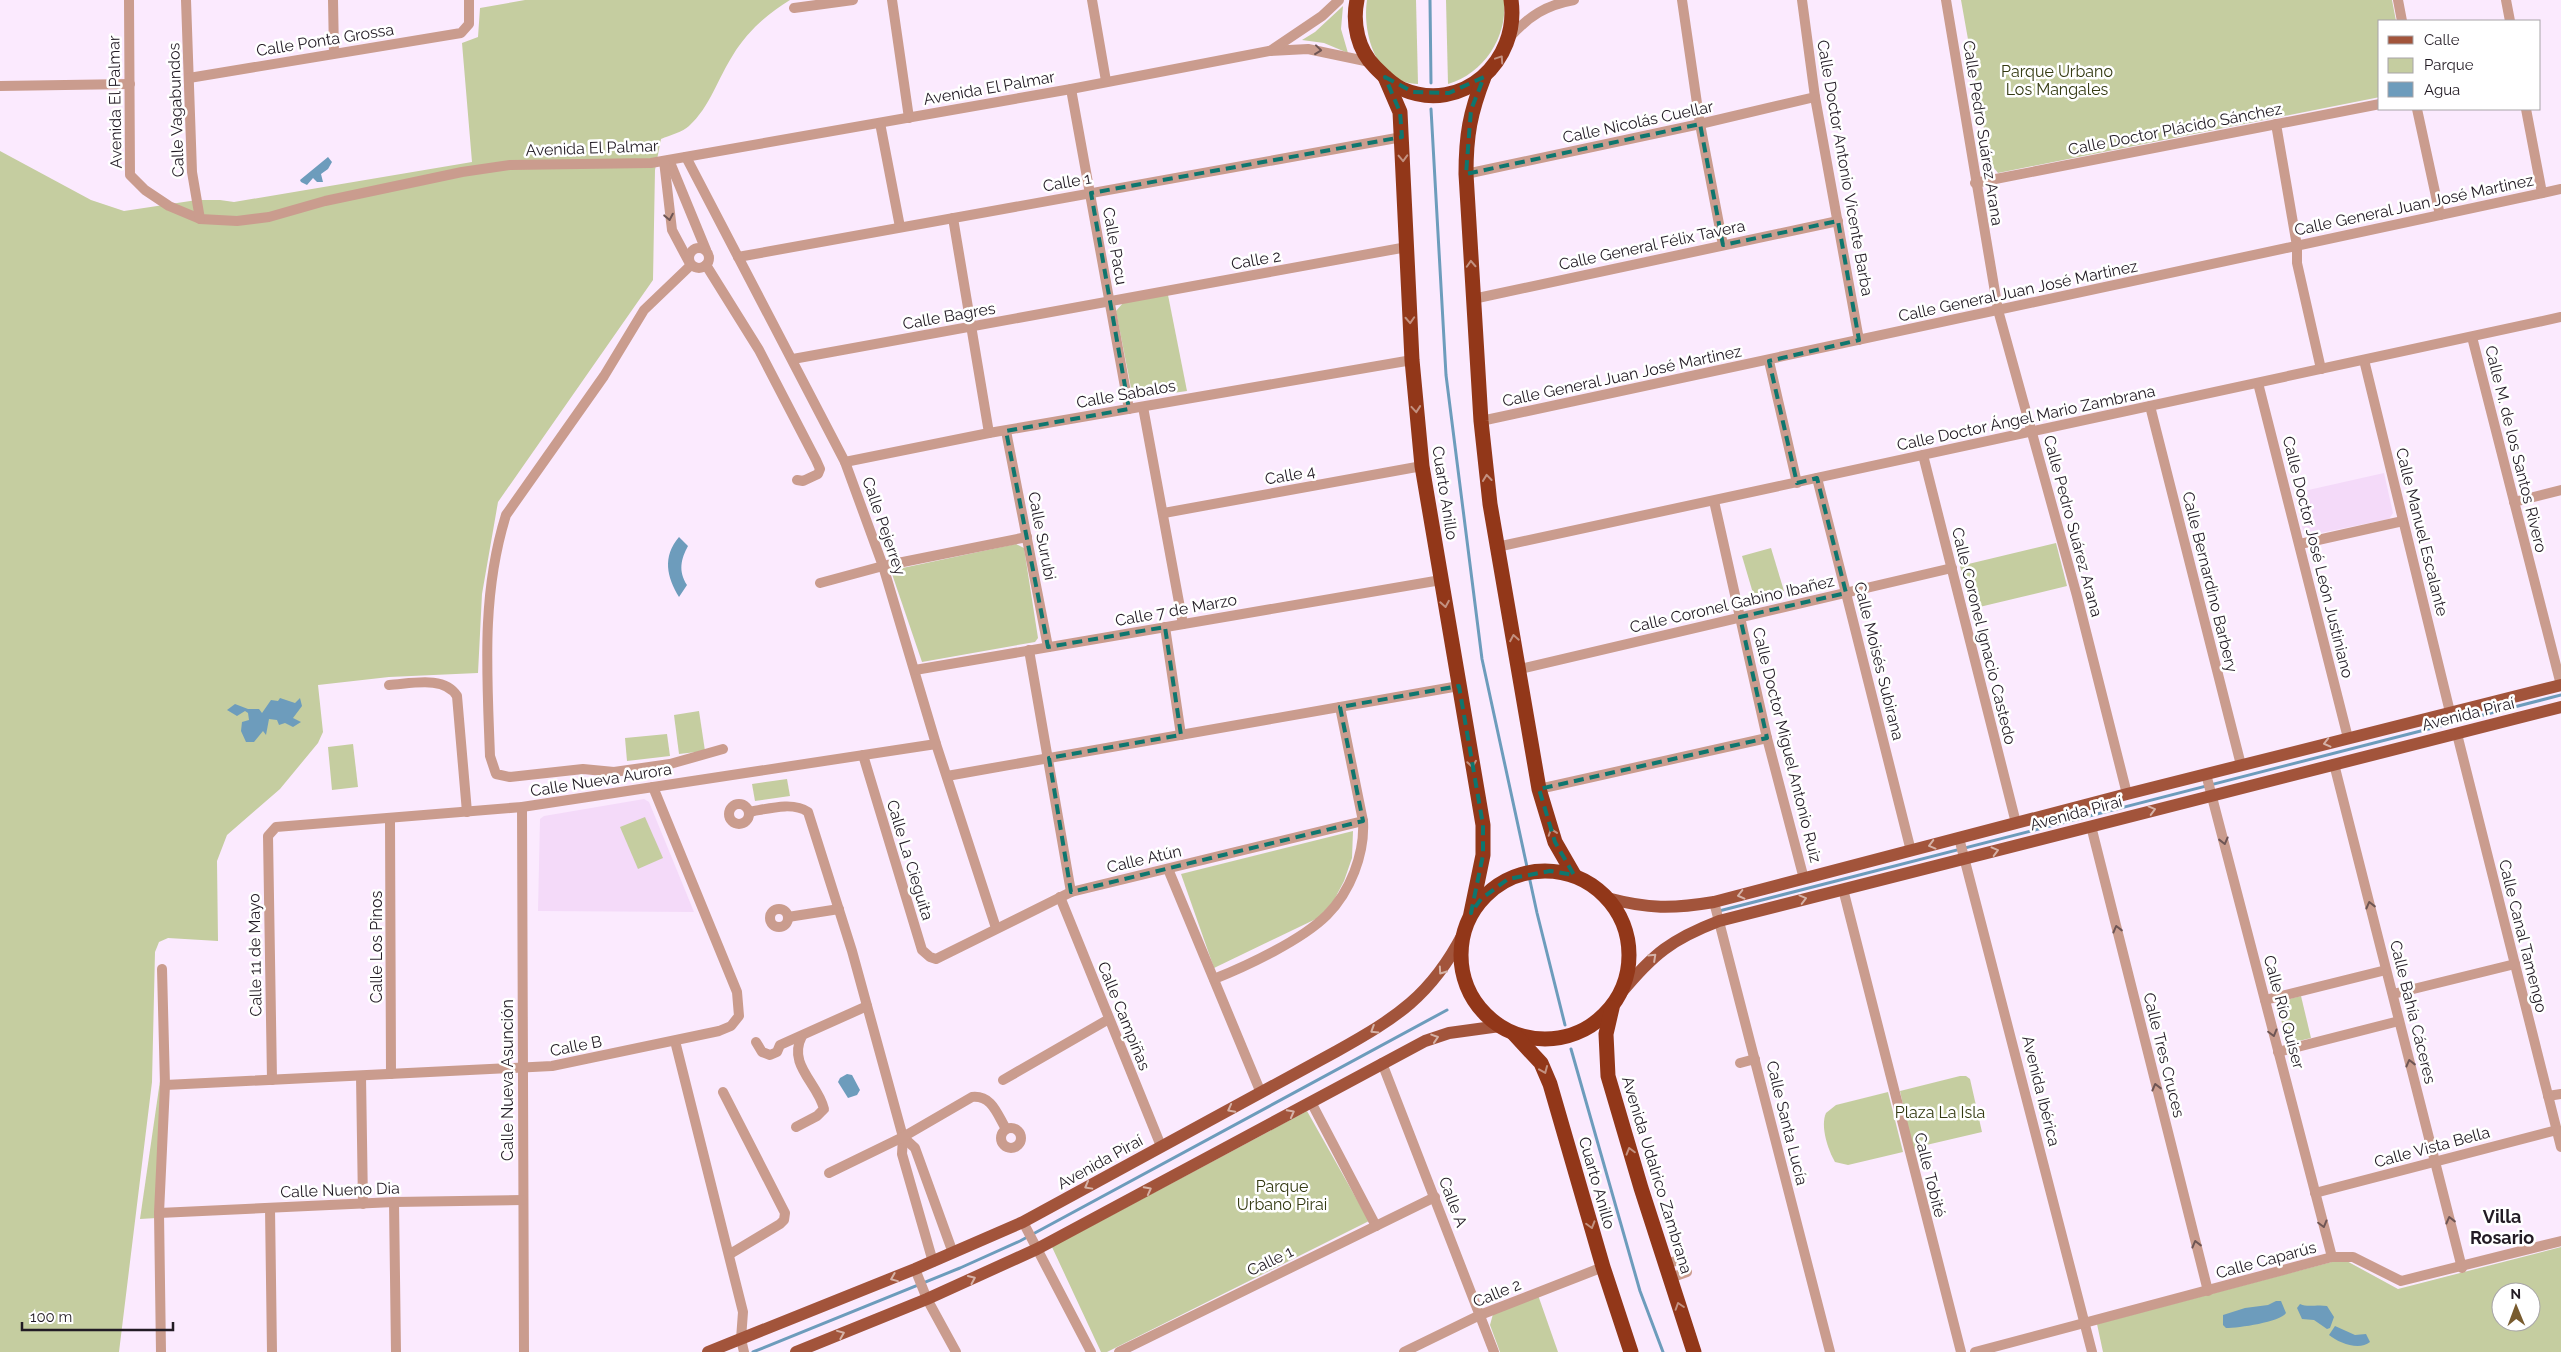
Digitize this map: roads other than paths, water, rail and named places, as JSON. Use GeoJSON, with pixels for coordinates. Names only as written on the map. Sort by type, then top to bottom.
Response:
{"type":"FeatureCollection","features":[{"type":"Feature","properties":{"kind":"highway"},"geometry":{"type":"LineString","coordinates":[[1357,0],[1356,28],[1361,46],[1370,62],[1393,84],[1413,92],[1449,93],[1465,88],[1484,77]]}},
{"type":"Feature","properties":{"kind":"highway"},"geometry":{"type":"LineString","coordinates":[[1511,0],[1513,15],[1510,37],[1504,52],[1484,77],[1471,110],[1466,143],[1472,299],[1481,421],[1497,547],[1520,669],[1539,789],[1555,842],[1574,875]]}},
{"type":"Feature","properties":{"kind":"highway","name":"Cuarto Anillo"},"geometry":{"type":"LineString","coordinates":[[1385,77],[1400,112],[1412,360],[1422,466],[1483,825],[1483,855],[1471,913]]}},
{"type":"Feature","properties":{"kind":"highway"},"geometry":{"type":"LineString","coordinates":[[1550,871],[1574,875],[1592,884],[1607,898],[1619,914],[1627,933],[1630,953],[1628,974],[1621,993],[1612,1006],[1586,1028],[1568,1036],[1550,1039],[1531,1038],[1506,1029],[1486,1015],[1474,1002],[1466,986],[1462,969],[1460,952],[1463,934],[1471,913],[1494,888],[1508,879],[1527,872],[1550,871]]}},
{"type":"Feature","properties":{"kind":"highway","name":"Avenida Udalrico Zambrana"},"geometry":{"type":"LineString","coordinates":[[1612,1006],[1606,1034],[1605,1053],[1608,1076],[1694,1352]]}},
{"type":"Feature","properties":{"kind":"highway","name":"Cuarto Anillo"},"geometry":{"type":"LineString","coordinates":[[1506,1029],[1541,1063],[1550,1084],[1603,1267],[1631,1352]]}},
{"type":"Feature","properties":{"kind":"main road","name":"Avenida Piraí"},"geometry":{"type":"LineString","coordinates":[[1607,898],[1653,908],[1678,908],[1714,904],[2126,794],[2561,685]]}},
{"type":"Feature","properties":{"kind":"main road","name":"Avenida Piraí"},"geometry":{"type":"LineString","coordinates":[[1621,993],[1640,970],[1661,950],[1685,934],[1719,920],[2091,826],[2211,793],[2561,707]]}},
{"type":"Feature","properties":{"kind":"main road"},"geometry":{"type":"LineString","coordinates":[[2391,728],[2397,747]]}},
{"type":"Feature","properties":{"kind":"main road","name":"Avenida Piraí"},"geometry":{"type":"LineString","coordinates":[[708,1352],[742,1346],[916,1272],[953,1253],[1024,1225],[1162,1146],[1374,1030],[1414,1003],[1434,982],[1450,959],[1463,934]]}},
{"type":"Feature","properties":{"kind":"main road"},"geometry":{"type":"LineString","coordinates":[[796,1352],[822,1347],[926,1295],[1035,1246],[1311,1102],[1382,1062],[1425,1042],[1449,1034],[1506,1029]]}},
{"type":"Feature","properties":{"kind":"street","name":"Avenida El Palmar"},"geometry":{"type":"LineString","coordinates":[[129,0],[130,175],[145,190],[170,206],[200,219],[237,221],[269,218],[324,200],[462,172],[510,165],[652,163],[666,161],[1071,89],[1269,51],[1308,49],[1370,62]]}},
{"type":"Feature","properties":{"kind":"street","name":"Calle Vagabundos"},"geometry":{"type":"LineString","coordinates":[[186,0],[192,172],[200,219]]}},
{"type":"Feature","properties":{"kind":"street"},"geometry":{"type":"LineString","coordinates":[[332,0],[334,53]]}},
{"type":"Feature","properties":{"kind":"street","name":"Calle Ponta Grossa"},"geometry":{"type":"LineString","coordinates":[[189,78],[458,34],[466,30],[470,21],[470,0]]}},
{"type":"Feature","properties":{"kind":"street"},"geometry":{"type":"LineString","coordinates":[[794,8],[849,0]]}},
{"type":"Feature","properties":{"kind":"street"},"geometry":{"type":"LineString","coordinates":[[892,0],[909,118]]}},
{"type":"Feature","properties":{"kind":"street"},"geometry":{"type":"LineString","coordinates":[[1092,0],[1106,81]]}},
{"type":"Feature","properties":{"kind":"street","name":"Avenida El Palmar"},"geometry":{"type":"LineString","coordinates":[[1269,51],[1322,16],[1339,0]]}},
{"type":"Feature","properties":{"kind":"street"},"geometry":{"type":"LineString","coordinates":[[1510,37],[1540,10],[1556,3],[1574,0]]}},
{"type":"Feature","properties":{"kind":"street"},"geometry":{"type":"LineString","coordinates":[[1682,0],[1700,124],[1723,245]]}},
{"type":"Feature","properties":{"kind":"street","name":"Calle Doctor Antonio Vicente Barba"},"geometry":{"type":"LineString","coordinates":[[1802,0],[1815,97],[1859,340]]}},
{"type":"Feature","properties":{"kind":"street","name":"Calle Pedro Suárez Arana"},"geometry":{"type":"LineString","coordinates":[[1946,0],[1975,183],[1998,310],[2075,590],[2126,794]]}},
{"type":"Feature","properties":{"kind":"street"},"geometry":{"type":"LineString","coordinates":[[2398,0],[2402,20]]}},
{"type":"Feature","properties":{"kind":"street"},"geometry":{"type":"LineString","coordinates":[[2506,0],[2510,20]]}},
{"type":"Feature","properties":{"kind":"street"},"geometry":{"type":"LineString","coordinates":[[0,86],[130,84]]}},
{"type":"Feature","properties":{"kind":"street","name":"Calle Pacu"},"geometry":{"type":"LineString","coordinates":[[1071,89],[1129,409]]}},
{"type":"Feature","properties":{"kind":"street","name":"Calle Nicolás Cuellar"},"geometry":{"type":"LineString","coordinates":[[1466,174],[1700,124],[1815,97]]}},
{"type":"Feature","properties":{"kind":"street","name":"Calle Doctor Plácido Sánchez"},"geometry":{"type":"LineString","coordinates":[[1975,183],[2378,104]]}},
{"type":"Feature","properties":{"kind":"street"},"geometry":{"type":"LineString","coordinates":[[2418,110],[2440,215]]}},
{"type":"Feature","properties":{"kind":"street"},"geometry":{"type":"LineString","coordinates":[[2526,110],[2542,193]]}},
{"type":"Feature","properties":{"kind":"street"},"geometry":{"type":"LineString","coordinates":[[880,123],[900,228]]}},
{"type":"Feature","properties":{"kind":"street"},"geometry":{"type":"LineString","coordinates":[[2276,124],[2297,262],[2321,369]]}},
{"type":"Feature","properties":{"kind":"street","name":"Calle 1"},"geometry":{"type":"LineString","coordinates":[[738,257],[1402,137]]}},
{"type":"Feature","properties":{"kind":"street","name":"Calle Pejerrey"},"geometry":{"type":"LineString","coordinates":[[686,157],[793,359],[845,462],[883,566],[936,744],[996,928]]}},
{"type":"Feature","properties":{"kind":"street"},"geometry":{"type":"LineString","coordinates":[[666,161],[709,256],[706,265],[699,268],[690,263],[672,230],[666,161]]}},
{"type":"Feature","properties":{"kind":"street","name":"Calle General Juan José Martinez"},"geometry":{"type":"LineString","coordinates":[[1481,421],[1770,361],[1859,340],[2561,189]]}},
{"type":"Feature","properties":{"kind":"street"},"geometry":{"type":"LineString","coordinates":[[954,218],[989,433]]}},
{"type":"Feature","properties":{"kind":"street","name":"Calle General Félix Tavera"},"geometry":{"type":"LineString","coordinates":[[1472,299],[1838,221]]}},
{"type":"Feature","properties":{"kind":"street"},"geometry":{"type":"LineString","coordinates":[[706,250],[698,247],[691,251],[690,263],[644,310],[604,376],[506,515],[501,532],[486,621],[490,756],[496,774],[510,778],[583,769],[614,772],[670,764],[724,749]]}},
{"type":"Feature","properties":{"kind":"street","name":"Calle 2"},"geometry":{"type":"LineString","coordinates":[[1110,302],[1407,247]]}},
{"type":"Feature","properties":{"kind":"street"},"geometry":{"type":"LineString","coordinates":[[706,265],[759,350],[820,469],[818,474],[803,481],[797,480]]}},
{"type":"Feature","properties":{"kind":"street","name":"Calle Bagres"},"geometry":{"type":"LineString","coordinates":[[793,359],[1110,302]]}},
{"type":"Feature","properties":{"kind":"street","name":"Calle Doctor Ángel Mario Zambrana"},"geometry":{"type":"LineString","coordinates":[[1497,547],[2561,317]]}},
{"type":"Feature","properties":{"kind":"street","name":"Calle M. de los Santos Rivero"},"geometry":{"type":"LineString","coordinates":[[2472,337],[2561,685]]}},
{"type":"Feature","properties":{"kind":"street","name":"Calle Sabalos"},"geometry":{"type":"LineString","coordinates":[[845,462],[989,433],[1412,360]]}},
{"type":"Feature","properties":{"kind":"street","name":"Calle Manuel Escalante"},"geometry":{"type":"LineString","coordinates":[[2364,360],[2450,712]]}},
{"type":"Feature","properties":{"kind":"street"},"geometry":{"type":"LineString","coordinates":[[1770,361],[1797,482]]}},
{"type":"Feature","properties":{"kind":"street","name":"Calle Doctor José León Justiniano"},"geometry":{"type":"LineString","coordinates":[[2258,383],[2348,738]]}},
{"type":"Feature","properties":{"kind":"street","name":"Calle Bernardino Barbery"},"geometry":{"type":"LineString","coordinates":[[2150,406],[2241,765]]}},
{"type":"Feature","properties":{"kind":"street"},"geometry":{"type":"LineString","coordinates":[[1143,407],[1183,624]]}},
{"type":"Feature","properties":{"kind":"street","name":"Calle Surubi"},"geometry":{"type":"LineString","coordinates":[[1006,430],[1048,647]]}},
{"type":"Feature","properties":{"kind":"street","name":"Calle Coronel Ignacio Castedo"},"geometry":{"type":"LineString","coordinates":[[1923,455],[2016,823]]}},
{"type":"Feature","properties":{"kind":"street","name":"Calle 4"},"geometry":{"type":"LineString","coordinates":[[1164,513],[1422,466]]}},
{"type":"Feature","properties":{"kind":"street","name":"Calle Moisés Subirana"},"geometry":{"type":"LineString","coordinates":[[1817,478],[1911,851]]}},
{"type":"Feature","properties":{"kind":"street"},"geometry":{"type":"LineString","coordinates":[[2514,502],[2561,490]]}},
{"type":"Feature","properties":{"kind":"street","name":"Calle Doctor Miguel Antonio Ruiz"},"geometry":{"type":"LineString","coordinates":[[1714,501],[1767,738],[1804,880]]}},
{"type":"Feature","properties":{"kind":"street"},"geometry":{"type":"LineString","coordinates":[[2300,544],[2403,521]]}},
{"type":"Feature","properties":{"kind":"street"},"geometry":{"type":"LineString","coordinates":[[820,583],[883,566],[1027,537]]}},
{"type":"Feature","properties":{"kind":"street","name":"Calle Coronel Gabino Ibañez"},"geometry":{"type":"LineString","coordinates":[[1520,669],[1952,568]]}},
{"type":"Feature","properties":{"kind":"street","name":"Calle 7 de Marzo"},"geometry":{"type":"LineString","coordinates":[[915,670],[1441,580]]}},
{"type":"Feature","properties":{"kind":"street"},"geometry":{"type":"LineString","coordinates":[[1165,627],[1180,735]]}},
{"type":"Feature","properties":{"kind":"street"},"geometry":{"type":"LineString","coordinates":[[1029,650],[1071,892]]}},
{"type":"Feature","properties":{"kind":"street"},"geometry":{"type":"LineString","coordinates":[[390,685],[441,684],[453,690],[457,696],[467,812]]}},
{"type":"Feature","properties":{"kind":"street"},"geometry":{"type":"LineString","coordinates":[[947,776],[1459,686]]}},
{"type":"Feature","properties":{"kind":"street"},"geometry":{"type":"LineString","coordinates":[[1214,979],[1299,936],[1326,916],[1342,896],[1358,863],[1364,834],[1363,821],[1340,707]]}},
{"type":"Feature","properties":{"kind":"street","name":"Calle Canal Tamengo"},"geometry":{"type":"LineString","coordinates":[[2457,734],[2561,1147]]}},
{"type":"Feature","properties":{"kind":"street"},"geometry":{"type":"LineString","coordinates":[[1539,789],[1767,738]]}},
{"type":"Feature","properties":{"kind":"street","name":"Calle Nueva Aurora"},"geometry":{"type":"LineString","coordinates":[[271,831],[276,827],[522,807],[936,744]]}},
{"type":"Feature","properties":{"kind":"street","name":"Calle La Cieguita"},"geometry":{"type":"LineString","coordinates":[[863,755],[922,950],[930,957],[944,957]]}},
{"type":"Feature","properties":{"kind":"street","name":"Calle Bahía Cáceres"},"geometry":{"type":"LineString","coordinates":[[2334,764],[2462,1268]]}},
{"type":"Feature","properties":{"kind":"street","name":"Calle Río Quiser"},"geometry":{"type":"LineString","coordinates":[[2207,775],[2332,1257]]}},
{"type":"Feature","properties":{"kind":"street","name":"Calle B"},"geometry":{"type":"LineString","coordinates":[[165,1085],[523,1069],[567,1064],[675,1042],[719,1031],[731,1026],[739,1016],[737,992],[653,787]]}},
{"type":"Feature","properties":{"kind":"street","name":"Calle Nueva Asunción"},"geometry":{"type":"LineString","coordinates":[[522,807],[524,1352]]}},
{"type":"Feature","properties":{"kind":"street"},"geometry":{"type":"LineString","coordinates":[[749,812],[786,807],[802,807],[808,812],[867,1006],[903,1137],[902,1154],[933,1262]]}},
{"type":"Feature","properties":{"kind":"street","name":"Calle Los Pinos"},"geometry":{"type":"LineString","coordinates":[[390,819],[391,1074]]}},
{"type":"Feature","properties":{"kind":"street","name":"Calle Atún"},"geometry":{"type":"LineString","coordinates":[[944,957],[996,928],[1071,892],[1363,821]]}},
{"type":"Feature","properties":{"kind":"street","name":"Calle Tres Cruces"},"geometry":{"type":"LineString","coordinates":[[2091,826],[2208,1291]]}},
{"type":"Feature","properties":{"kind":"street","name":"Calle 11 de Mayo"},"geometry":{"type":"LineString","coordinates":[[271,831],[268,836],[272,1080]]}},
{"type":"Feature","properties":{"kind":"street","name":"Avenida Ibérica"},"geometry":{"type":"LineString","coordinates":[[1960,839],[2092,1352]]}},
{"type":"Feature","properties":{"kind":"street"},"geometry":{"type":"LineString","coordinates":[[1168,869],[1261,1093]]}},
{"type":"Feature","properties":{"kind":"street","name":"Calle Tobité"},"geometry":{"type":"LineString","coordinates":[[1843,889],[1961,1352]]}},
{"type":"Feature","properties":{"kind":"street","name":"Calle Campiñas"},"geometry":{"type":"LineString","coordinates":[[1060,897],[1162,1146]]}},
{"type":"Feature","properties":{"kind":"street","name":"Calle Santa Lucía"},"geometry":{"type":"LineString","coordinates":[[1714,904],[1830,1352]]}},
{"type":"Feature","properties":{"kind":"street"},"geometry":{"type":"LineString","coordinates":[[788,917],[839,909]]}},
{"type":"Feature","properties":{"kind":"street"},"geometry":{"type":"LineString","coordinates":[[2393,994],[2515,964]]}},
{"type":"Feature","properties":{"kind":"street"},"geometry":{"type":"LineString","coordinates":[[161,1352],[159,1213],[165,1085],[162,969]]}},
{"type":"Feature","properties":{"kind":"street"},"geometry":{"type":"LineString","coordinates":[[2265,1000],[2386,970]]}},
{"type":"Feature","properties":{"kind":"street"},"geometry":{"type":"LineString","coordinates":[[756,1042],[762,1052],[770,1055],[777,1052],[780,1045],[867,1006]]}},
{"type":"Feature","properties":{"kind":"street"},"geometry":{"type":"LineString","coordinates":[[1003,1080],[1109,1019]]}},
{"type":"Feature","properties":{"kind":"street"},"geometry":{"type":"LineString","coordinates":[[2278,1052],[2399,1021]]}},
{"type":"Feature","properties":{"kind":"street"},"geometry":{"type":"LineString","coordinates":[[796,1127],[817,1116],[824,1109],[822,1099],[797,1060],[797,1051],[802,1036]]}},
{"type":"Feature","properties":{"kind":"street"},"geometry":{"type":"LineString","coordinates":[[675,1042],[730,1254],[743,1312],[742,1346]]}},
{"type":"Feature","properties":{"kind":"street"},"geometry":{"type":"LineString","coordinates":[[1740,1063],[1755,1059]]}},
{"type":"Feature","properties":{"kind":"street","name":"Calle A"},"geometry":{"type":"LineString","coordinates":[[1382,1062],[1494,1352]]}},
{"type":"Feature","properties":{"kind":"street"},"geometry":{"type":"LineString","coordinates":[[360,1076],[363,1204]]}},
{"type":"Feature","properties":{"kind":"street"},"geometry":{"type":"LineString","coordinates":[[722,1092],[785,1213],[784,1220],[780,1224],[730,1254]]}},
{"type":"Feature","properties":{"kind":"street"},"geometry":{"type":"LineString","coordinates":[[2548,1096],[2561,1094]]}},
{"type":"Feature","properties":{"kind":"street"},"geometry":{"type":"LineString","coordinates":[[829,1173],[903,1137],[960,1102],[979,1096],[991,1103],[1006,1129]]}},
{"type":"Feature","properties":{"kind":"street"},"geometry":{"type":"LineString","coordinates":[[1311,1102],[1376,1226]]}},
{"type":"Feature","properties":{"kind":"street","name":"Calle Vista Bella"},"geometry":{"type":"LineString","coordinates":[[2315,1193],[2557,1130]]}},
{"type":"Feature","properties":{"kind":"street"},"geometry":{"type":"LineString","coordinates":[[903,1137],[915,1148],[953,1253]]}},
{"type":"Feature","properties":{"kind":"street","name":"Calle 1"},"geometry":{"type":"LineString","coordinates":[[1119,1352],[1435,1197]]}},
{"type":"Feature","properties":{"kind":"street","name":"Calle Nueno Dia"},"geometry":{"type":"LineString","coordinates":[[159,1213],[394,1202],[522,1200]]}},
{"type":"Feature","properties":{"kind":"street"},"geometry":{"type":"LineString","coordinates":[[394,1202],[396,1352]]}},
{"type":"Feature","properties":{"kind":"street"},"geometry":{"type":"LineString","coordinates":[[270,1208],[272,1352]]}},
{"type":"Feature","properties":{"kind":"street"},"geometry":{"type":"LineString","coordinates":[[1024,1225],[1091,1352]]}},
{"type":"Feature","properties":{"kind":"street","name":"Calle Caparús"},"geometry":{"type":"LineString","coordinates":[[1975,1352],[2332,1257],[2353,1256],[2400,1281],[2462,1268],[2561,1241]]}},
{"type":"Feature","properties":{"kind":"street"},"geometry":{"type":"LineString","coordinates":[[1668,1271],[1683,1259]]}},
{"type":"Feature","properties":{"kind":"street","name":"Calle 2"},"geometry":{"type":"LineString","coordinates":[[1404,1352],[1480,1316],[1603,1267]]}},
{"type":"Feature","properties":{"kind":"street"},"geometry":{"type":"LineString","coordinates":[[1668,1271],[1687,1272]]}},
{"type":"Feature","properties":{"kind":"street"},"geometry":{"type":"LineString","coordinates":[[916,1272],[956,1352]]}},
{"type":"Feature","properties":{"kind":"water"},"geometry":{"type":"Polygon","coordinates":[[[328,157],[332,162],[328,169],[321,174],[323,182],[317,182],[313,178],[307,185],[301,182],[300,180],[328,157]]]}},
{"type":"Feature","properties":{"kind":"water"},"geometry":{"type":"Polygon","coordinates":[[[679,537],[688,546],[681,565],[682,575],[687,585],[679,597],[669,574],[668,560],[670,552],[679,537]]]}},
{"type":"Feature","properties":{"kind":"water"},"geometry":{"type":"Polygon","coordinates":[[[280,698],[295,703],[300,698],[302,706],[293,718],[301,722],[293,727],[285,723],[279,725],[277,720],[269,719],[266,735],[263,731],[254,742],[246,742],[241,731],[242,722],[249,720],[248,713],[245,711],[237,716],[227,710],[235,704],[248,709],[259,709],[262,713],[271,700],[278,701],[280,698]]]}},
{"type":"Feature","properties":{"kind":"water"},"geometry":{"type":"Polygon","coordinates":[[[847,1074],[852,1075],[860,1090],[857,1095],[848,1098],[838,1082],[840,1078],[847,1074]]]}},
{"type":"Feature","properties":{"kind":"water"},"geometry":{"type":"Polygon","coordinates":[[[2281,1301],[2286,1313],[2276,1319],[2240,1327],[2226,1328],[2223,1325],[2223,1315],[2245,1308],[2268,1305],[2281,1301]]]}},
{"type":"Feature","properties":{"kind":"water"},"geometry":{"type":"Polygon","coordinates":[[[2300,1304],[2306,1306],[2327,1306],[2334,1317],[2330,1328],[2327,1329],[2314,1320],[2302,1319],[2297,1308],[2300,1304]]]}},
{"type":"Feature","properties":{"kind":"water"},"geometry":{"type":"Polygon","coordinates":[[[2335,1326],[2355,1335],[2366,1334],[2370,1342],[2365,1345],[2355,1346],[2338,1341],[2329,1335],[2335,1326]]]}},
{"type":"Feature","properties":{"kind":"waterway"},"geometry":{"type":"LineString","coordinates":[[1430,0],[1431,83]]}},
{"type":"Feature","properties":{"kind":"waterway"},"geometry":{"type":"LineString","coordinates":[[1431,109],[1446,375],[1482,659],[1537,913],[1565,1025]]}},
{"type":"Feature","properties":{"kind":"waterway"},"geometry":{"type":"LineString","coordinates":[[1719,911],[2561,695]]}},
{"type":"Feature","properties":{"kind":"waterway"},"geometry":{"type":"LineString","coordinates":[[753,1352],[960,1268],[1020,1241],[1447,1010]]}},
{"type":"Feature","properties":{"kind":"waterway"},"geometry":{"type":"LineString","coordinates":[[1571,1049],[1640,1291],[1663,1352]]}},
{"type":"Feature","properties":{"kind":"district","name":"Villa Rosario"},"geometry":{"type":"Point","coordinates":[2502,1226]}},
{"type":"Feature","properties":{"kind":"park label","name":"Parque Urbano Los Mangales"},"geometry":{"type":"Point","coordinates":[2057,80]}},
{"type":"Feature","properties":{"kind":"park label","name":"Plaza La Isla"},"geometry":{"type":"Point","coordinates":[1940,1112]}},
{"type":"Feature","properties":{"kind":"park label","name":"Parque Urbano Pirai"},"geometry":{"type":"Point","coordinates":[1282,1195]}}]}
